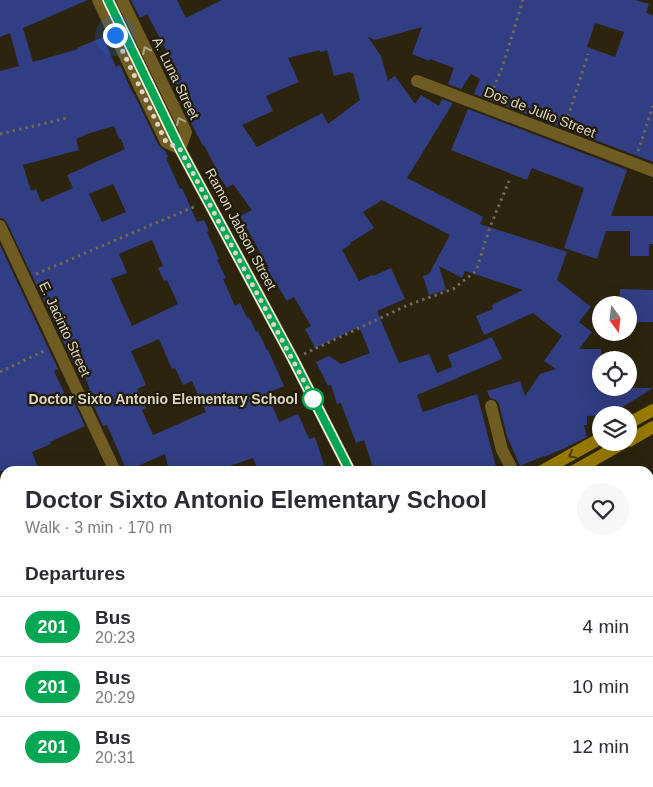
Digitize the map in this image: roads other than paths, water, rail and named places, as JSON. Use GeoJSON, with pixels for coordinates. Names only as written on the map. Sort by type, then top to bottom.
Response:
{"type":"FeatureCollection","features":[{"type":"Feature","properties":{"kind":"main road","name":"Ramon Jabson Street"},"geometry":{"type":"LineString","coordinates":[[108,0],[180,149],[288,350],[347,466]]}},
{"type":"Feature","properties":{"kind":"main road"},"geometry":{"type":"LineString","coordinates":[[637,419],[653,410]]}},
{"type":"Feature","properties":{"kind":"main road"},"geometry":{"type":"LineString","coordinates":[[637,436],[653,427]]}},
{"type":"Feature","properties":{"kind":"main road"},"geometry":{"type":"LineString","coordinates":[[551,466],[592,443]]}},
{"type":"Feature","properties":{"kind":"main road"},"geometry":{"type":"LineString","coordinates":[[583,466],[609,451]]}},
{"type":"Feature","properties":{"kind":"street"},"geometry":{"type":"LineString","coordinates":[[98,0],[166,142],[180,149]]}},
{"type":"Feature","properties":{"kind":"street","name":"A. Luna Street"},"geometry":{"type":"LineString","coordinates":[[122,0],[186,132],[180,149]]}},
{"type":"Feature","properties":{"kind":"street","name":"Dos de Julio Street"},"geometry":{"type":"LineString","coordinates":[[417,81],[653,171]]}},
{"type":"Feature","properties":{"kind":"street","name":"E. Jacinto Street"},"geometry":{"type":"LineString","coordinates":[[0,226],[113,466]]}},
{"type":"Feature","properties":{"kind":"street"},"geometry":{"type":"LineString","coordinates":[[491,406],[502,450],[510,466]]}},
{"type":"Feature","properties":{"kind":"place","name":"Doctor Sixto Antonio Elementary School"},"geometry":{"type":"Point","coordinates":[313,399]}}]}
